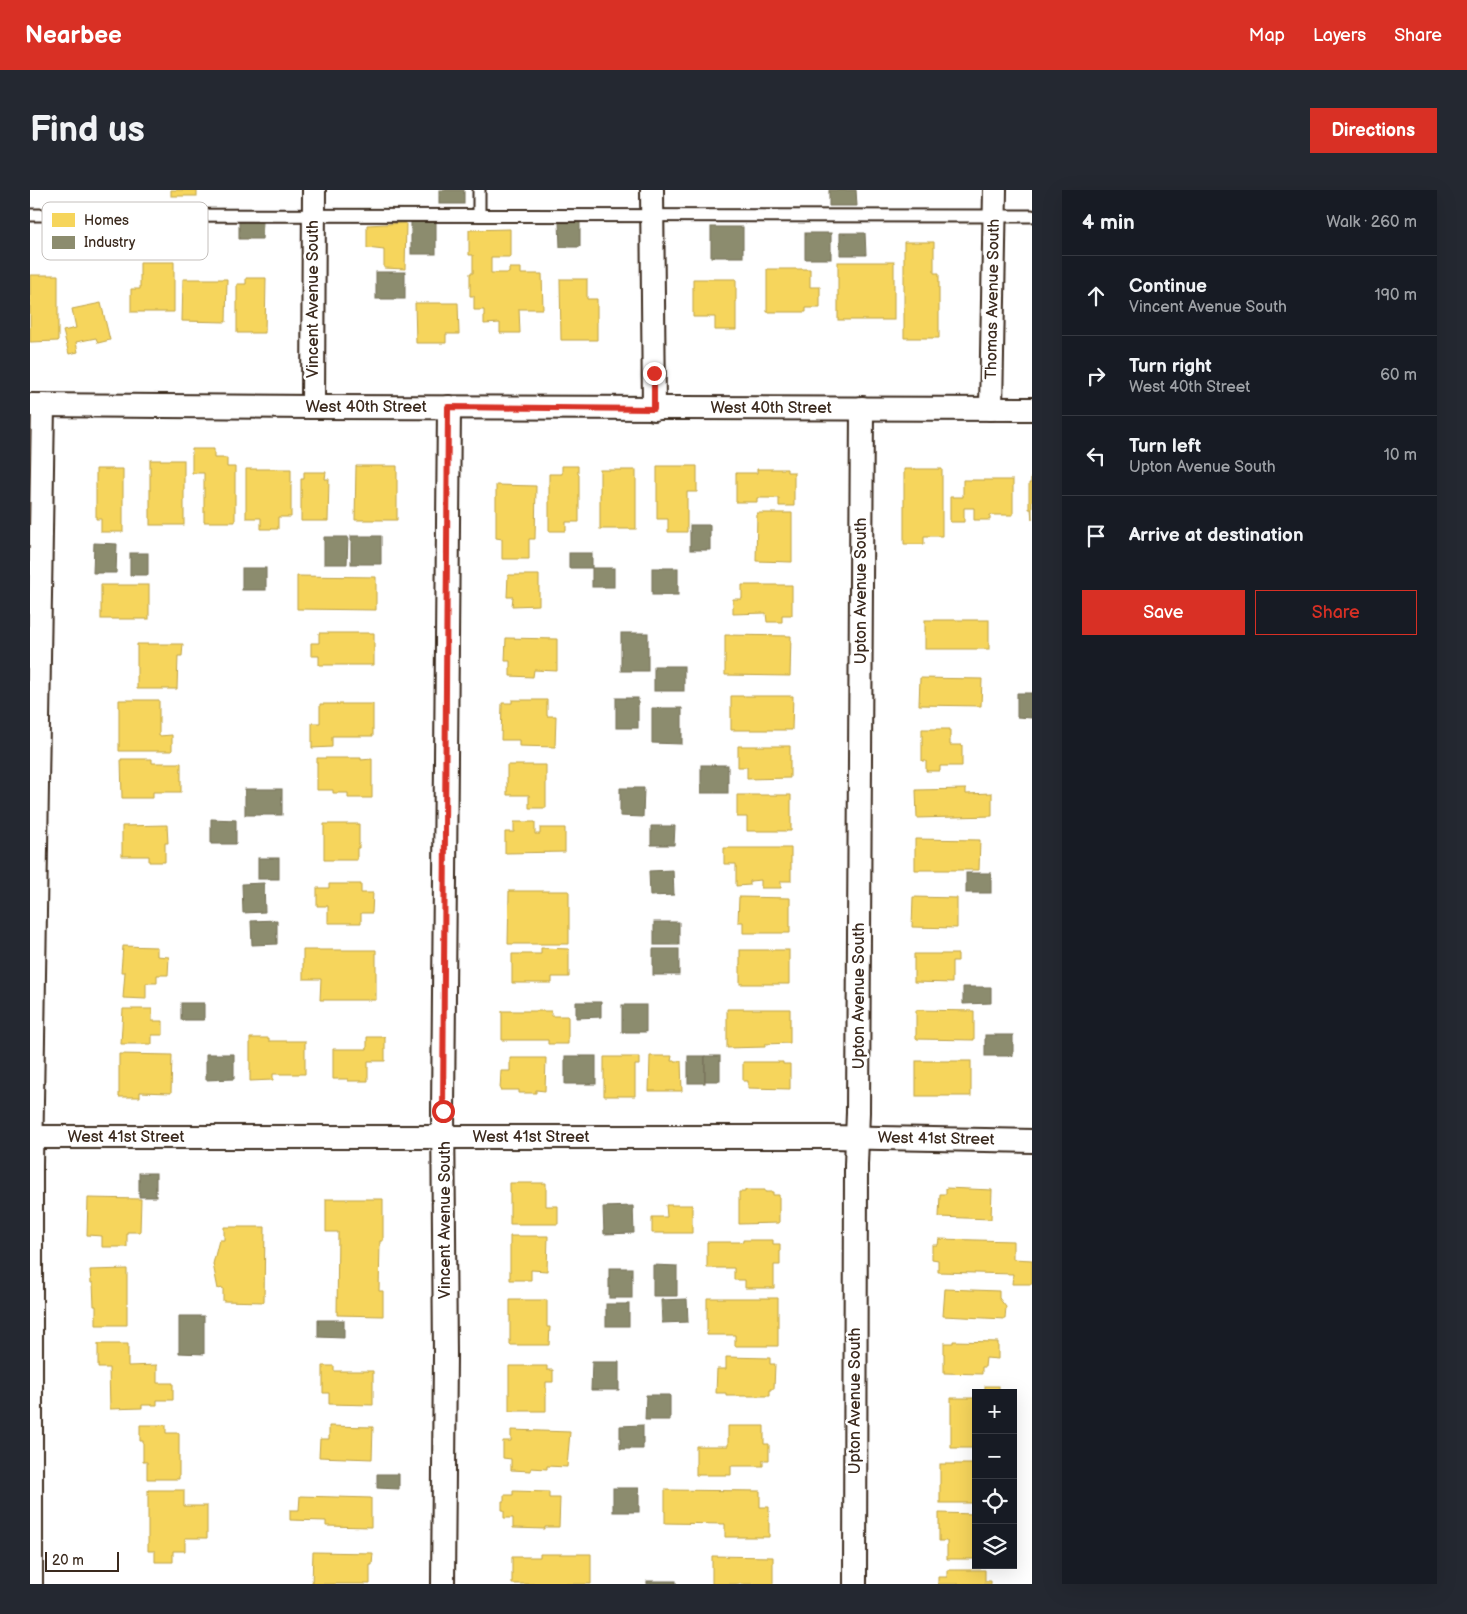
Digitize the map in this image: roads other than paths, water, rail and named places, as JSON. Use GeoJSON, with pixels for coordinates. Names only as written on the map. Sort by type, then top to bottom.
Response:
{"type":"FeatureCollection","features":[{"type":"Feature","properties":{"kind":"street","name":"Vincent Avenue South"},"geometry":{"type":"LineString","coordinates":[[313,407],[314,190]]}},
{"type":"Feature","properties":{"kind":"street"},"geometry":{"type":"LineString","coordinates":[[652,190],[654,409]]}},
{"type":"Feature","properties":{"kind":"street","name":"Thomas Avenue South"},"geometry":{"type":"LineString","coordinates":[[991,409],[995,190]]}},
{"type":"Feature","properties":{"kind":"street"},"geometry":{"type":"LineString","coordinates":[[31,1584],[30,1137],[36,404]]}},
{"type":"Feature","properties":{"kind":"street","name":"West 40th Street"},"geometry":{"type":"LineString","coordinates":[[36,404],[654,409],[1032,408]]}},
{"type":"Feature","properties":{"kind":"street","name":"Vincent Avenue South"},"geometry":{"type":"LineString","coordinates":[[443,1584],[448,407]]}},
{"type":"Feature","properties":{"kind":"street","name":"Upton Avenue South"},"geometry":{"type":"LineString","coordinates":[[854,1584],[862,408]]}},
{"type":"Feature","properties":{"kind":"street","name":"West 41st Street"},"geometry":{"type":"LineString","coordinates":[[30,1137],[883,1137],[1032,1141]]}},
{"type":"Feature","properties":{"kind":"lane"},"geometry":{"type":"LineString","coordinates":[[479,190],[479,214]]}},
{"type":"Feature","properties":{"kind":"lane"},"geometry":{"type":"LineString","coordinates":[[208,215],[1032,216]]}}]}
